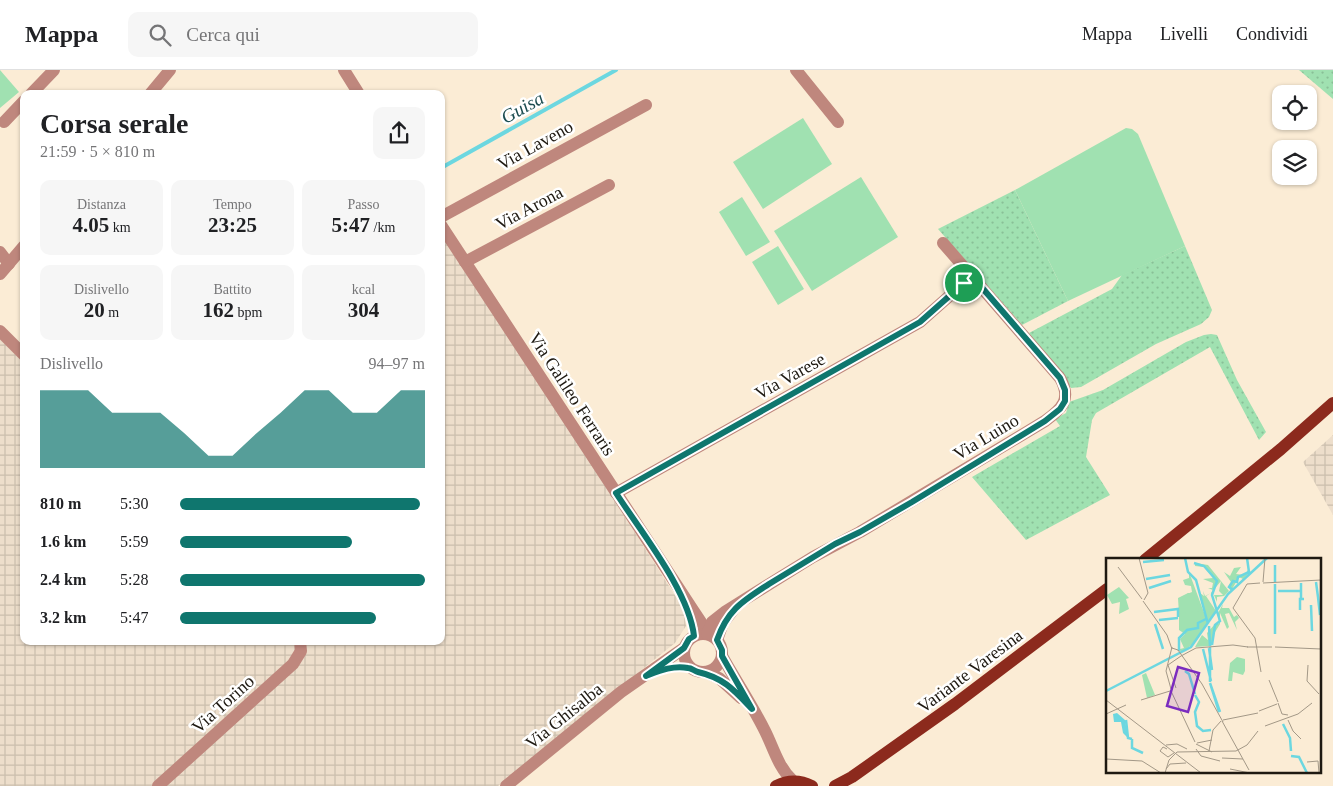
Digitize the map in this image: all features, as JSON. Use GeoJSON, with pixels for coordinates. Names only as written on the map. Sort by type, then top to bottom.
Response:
{"type":"FeatureCollection","features":[{"type":"Feature","properties":{"kind":"main road"},"geometry":{"type":"LineString","coordinates":[[1146,558],[1281,449],[1333,403]]}},
{"type":"Feature","properties":{"kind":"main road","name":"Variante Varesina"},"geometry":{"type":"LineString","coordinates":[[835,786],[848,782],[1106,590]]}},
{"type":"Feature","properties":{"kind":"main road"},"geometry":{"type":"LineString","coordinates":[[775,786],[794,781],[812,786]]}},
{"type":"Feature","properties":{"kind":"street"},"geometry":{"type":"LineString","coordinates":[[35,90],[54,70]]}},
{"type":"Feature","properties":{"kind":"street"},"geometry":{"type":"LineString","coordinates":[[153,90],[170,70]]}},
{"type":"Feature","properties":{"kind":"street"},"geometry":{"type":"LineString","coordinates":[[344,70],[356,90]]}},
{"type":"Feature","properties":{"kind":"street"},"geometry":{"type":"LineString","coordinates":[[796,70],[838,122]]}},
{"type":"Feature","properties":{"kind":"street"},"geometry":{"type":"LineString","coordinates":[[2,123],[20,105]]}},
{"type":"Feature","properties":{"kind":"street","name":"Via Laveno"},"geometry":{"type":"LineString","coordinates":[[445,215],[646,105]]}},
{"type":"Feature","properties":{"kind":"street","name":"Via Arona"},"geometry":{"type":"LineString","coordinates":[[465,262],[609,185]]}},
{"type":"Feature","properties":{"kind":"street","name":"Via Galileo Ferraris"},"geometry":{"type":"LineString","coordinates":[[445,231],[675,583],[688,614],[706,636]]}},
{"type":"Feature","properties":{"kind":"street","name":"Via Luino"},"geometry":{"type":"LineString","coordinates":[[706,636],[744,600],[806,562],[897,511],[1045,421],[1063,405],[1066,396],[1060,378],[943,243]]}},
{"type":"Feature","properties":{"kind":"street"},"geometry":{"type":"LineString","coordinates":[[0,274],[20,251]]}},
{"type":"Feature","properties":{"kind":"street"},"geometry":{"type":"LineString","coordinates":[[0,252],[9,264]]}},
{"type":"Feature","properties":{"kind":"street","name":"Via Varese"},"geometry":{"type":"LineString","coordinates":[[616,493],[920,322],[972,276]]}},
{"type":"Feature","properties":{"kind":"street"},"geometry":{"type":"LineString","coordinates":[[0,331],[20,352]]}},
{"type":"Feature","properties":{"kind":"street"},"geometry":{"type":"LineString","coordinates":[[705,672],[716,667],[722,656],[722,650],[706,636],[689,639],[684,648],[684,657],[691,668],[719,678],[752,709]]}},
{"type":"Feature","properties":{"kind":"street","name":"Via Torino"},"geometry":{"type":"LineString","coordinates":[[158,786],[293,664],[301,652],[300,645]]}},
{"type":"Feature","properties":{"kind":"street","name":"Via Ghisalba"},"geometry":{"type":"LineString","coordinates":[[506,786],[621,692],[684,648]]}},
{"type":"Feature","properties":{"kind":"street"},"geometry":{"type":"LineString","coordinates":[[722,656],[764,729],[784,771],[794,781]]}},
{"type":"Feature","properties":{"kind":"street","name":"Via Ghisalba"},"geometry":{"type":"LineString","coordinates":[[646,676],[673,667],[691,668]]}},
{"type":"Feature","properties":{"kind":"street"},"geometry":{"type":"LineString","coordinates":[[775,786],[776,757]]}},
{"type":"Feature","properties":{"kind":"shaded area"},"geometry":{"type":"Polygon","coordinates":[[[445,234],[683,608],[686,626],[675,643],[498,786],[0,786],[0,339],[20,359],[20,645],[445,645],[445,234]]]}},
{"type":"Feature","properties":{"kind":"shaded area"},"geometry":{"type":"Polygon","coordinates":[[[1333,435],[1333,515],[1303,462],[1333,435]]]}},
{"type":"Feature","properties":{"kind":"green space"},"geometry":{"type":"Polygon","coordinates":[[[0,70],[19,92],[0,108],[0,70]]]}},
{"type":"Feature","properties":{"kind":"green space"},"geometry":{"type":"Polygon","coordinates":[[[1299,70],[1333,70],[1333,99],[1299,70]]]}},
{"type":"Feature","properties":{"kind":"green space"},"geometry":{"type":"Polygon","coordinates":[[[803,118],[832,164],[763,209],[733,162],[803,118]]]}},
{"type":"Feature","properties":{"kind":"green space"},"geometry":{"type":"Polygon","coordinates":[[[1126,128],[1132,129],[1138,134],[1185,246],[1068,301],[1015,190],[1126,128]]]}},
{"type":"Feature","properties":{"kind":"green space"},"geometry":{"type":"Polygon","coordinates":[[[861,177],[898,237],[812,291],[774,231],[861,177]]]}},
{"type":"Feature","properties":{"kind":"green space"},"geometry":{"type":"Polygon","coordinates":[[[1015,190],[1068,301],[1022,325],[938,229],[1015,190]]]}},
{"type":"Feature","properties":{"kind":"green space"},"geometry":{"type":"Polygon","coordinates":[[[742,197],[770,242],[746,256],[719,212],[742,197]]]}},
{"type":"Feature","properties":{"kind":"green space"},"geometry":{"type":"Polygon","coordinates":[[[778,246],[804,289],[778,305],[752,262],[778,246]]]}},
{"type":"Feature","properties":{"kind":"green space"},"geometry":{"type":"Polygon","coordinates":[[[1185,246],[1212,310],[1209,317],[1201,324],[1156,344],[1081,387],[1071,388],[1029,333],[1112,289],[1122,275],[1185,246]]]}},
{"type":"Feature","properties":{"kind":"green space"},"geometry":{"type":"Polygon","coordinates":[[[1211,334],[1217,335],[1237,380],[1266,432],[1259,440],[1210,347],[1096,413],[1092,420],[1086,457],[1110,495],[1026,540],[972,477],[1060,426],[1055,419],[1066,413],[1069,402],[1103,390],[1186,342],[1211,334]]]}},
{"type":"Feature","properties":{"kind":"waterway","name":"Guisa"},"geometry":{"type":"LineString","coordinates":[[445,166],[616,70]]}},
{"type":"Feature","properties":{"kind":"route"},"geometry":{"type":"LineString","coordinates":[[972,276],[1054,370],[1063,384],[1066,396],[1060,409],[1045,421],[912,502],[835,544],[769,584],[744,600],[731,612],[723,623],[717,640],[722,650],[722,656],[752,709],[719,678],[705,672],[695,671],[691,668],[673,667],[646,676],[684,648],[689,639],[694,636],[693,628],[675,583],[616,493],[920,322],[964,283],[972,276]]}}]}
